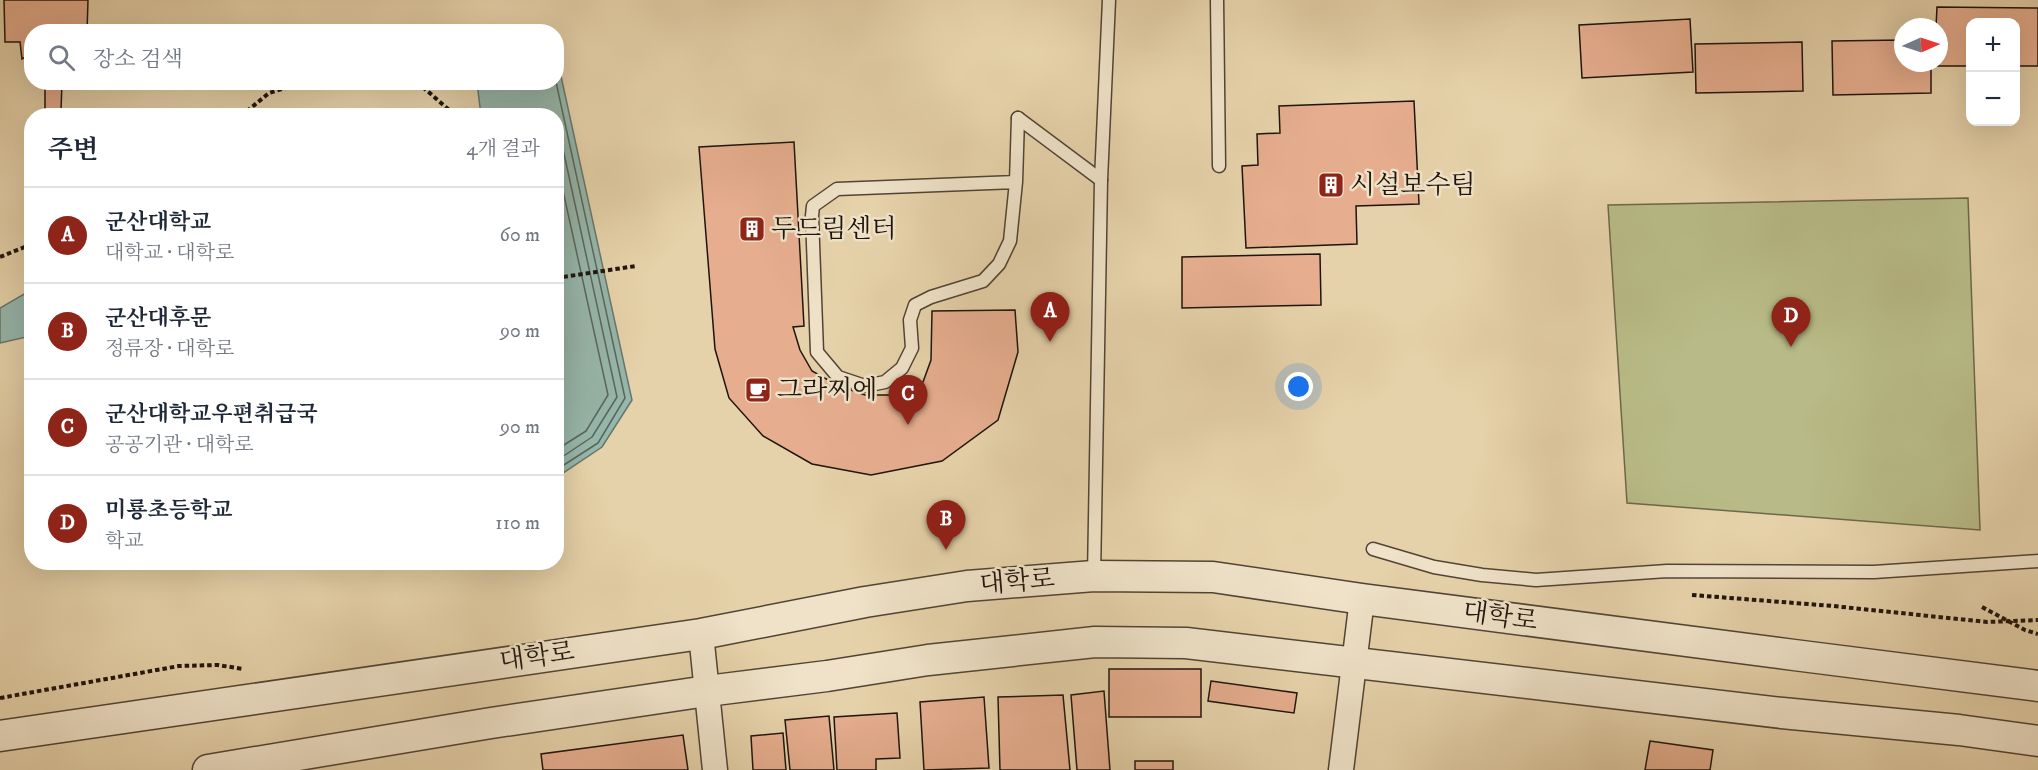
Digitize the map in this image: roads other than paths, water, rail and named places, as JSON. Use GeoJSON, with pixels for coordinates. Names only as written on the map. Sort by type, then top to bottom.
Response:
{"type":"FeatureCollection","features":[{"type":"Feature","properties":{"kind":"street","name":"대학로"},"geometry":{"type":"LineString","coordinates":[[0,736],[701,634],[865,602],[967,586],[1094,576],[1213,577],[1794,656],[2038,686]]}},
{"type":"Feature","properties":{"kind":"street"},"geometry":{"type":"LineString","coordinates":[[1341,770],[1362,598]]}},
{"type":"Feature","properties":{"kind":"street"},"geometry":{"type":"LineString","coordinates":[[701,634],[715,770]]}},
{"type":"Feature","properties":{"kind":"street"},"geometry":{"type":"LineString","coordinates":[[208,770],[491,723],[707,691],[928,660],[1095,642],[1186,643],[1782,713],[1959,730],[2038,741]]}},
{"type":"Feature","properties":{"kind":"lane"},"geometry":{"type":"LineString","coordinates":[[1094,576],[1101,180],[1108,0]]}},
{"type":"Feature","properties":{"kind":"lane"},"geometry":{"type":"LineString","coordinates":[[1217,0],[1219,166]]}},
{"type":"Feature","properties":{"kind":"lane"},"geometry":{"type":"LineString","coordinates":[[1016,182],[837,189],[813,206],[818,352],[838,376],[865,386],[885,382],[902,368],[912,348],[910,320],[915,305],[931,297],[983,281],[999,264],[1010,241],[1016,182],[1018,118],[1101,180]]}},
{"type":"Feature","properties":{"kind":"lane"},"geometry":{"type":"LineString","coordinates":[[1373,549],[1434,567],[1536,580],[1667,571],[1874,572],[2038,561]]}},
{"type":"Feature","properties":{"kind":"water"},"geometry":{"type":"Polygon","coordinates":[[[478,90],[564,90],[632,400],[602,447],[564,472],[564,108],[480,108],[478,90]]]}},
{"type":"Feature","properties":{"kind":"water"},"geometry":{"type":"Polygon","coordinates":[[[24,294],[24,338],[0,343],[0,308],[24,294]]]}},
{"type":"Feature","properties":{"kind":"place","name":"시설보수팀"},"geometry":{"type":"Point","coordinates":[1331,185]}},
{"type":"Feature","properties":{"kind":"place","name":"두드림센터"},"geometry":{"type":"Point","coordinates":[752,229]}},
{"type":"Feature","properties":{"kind":"place","name":"군산대학교"},"geometry":{"type":"Point","coordinates":[1050,342]}},
{"type":"Feature","properties":{"kind":"place","name":"미룡초등학교"},"geometry":{"type":"Point","coordinates":[1791,347]}},
{"type":"Feature","properties":{"kind":"place","name":"그라찌에"},"geometry":{"type":"Point","coordinates":[758,390]}},
{"type":"Feature","properties":{"kind":"place","name":"군산대학교우편취급국"},"geometry":{"type":"Point","coordinates":[908,425]}},
{"type":"Feature","properties":{"kind":"place","name":"군산대후문"},"geometry":{"type":"Point","coordinates":[946,550]}}]}
